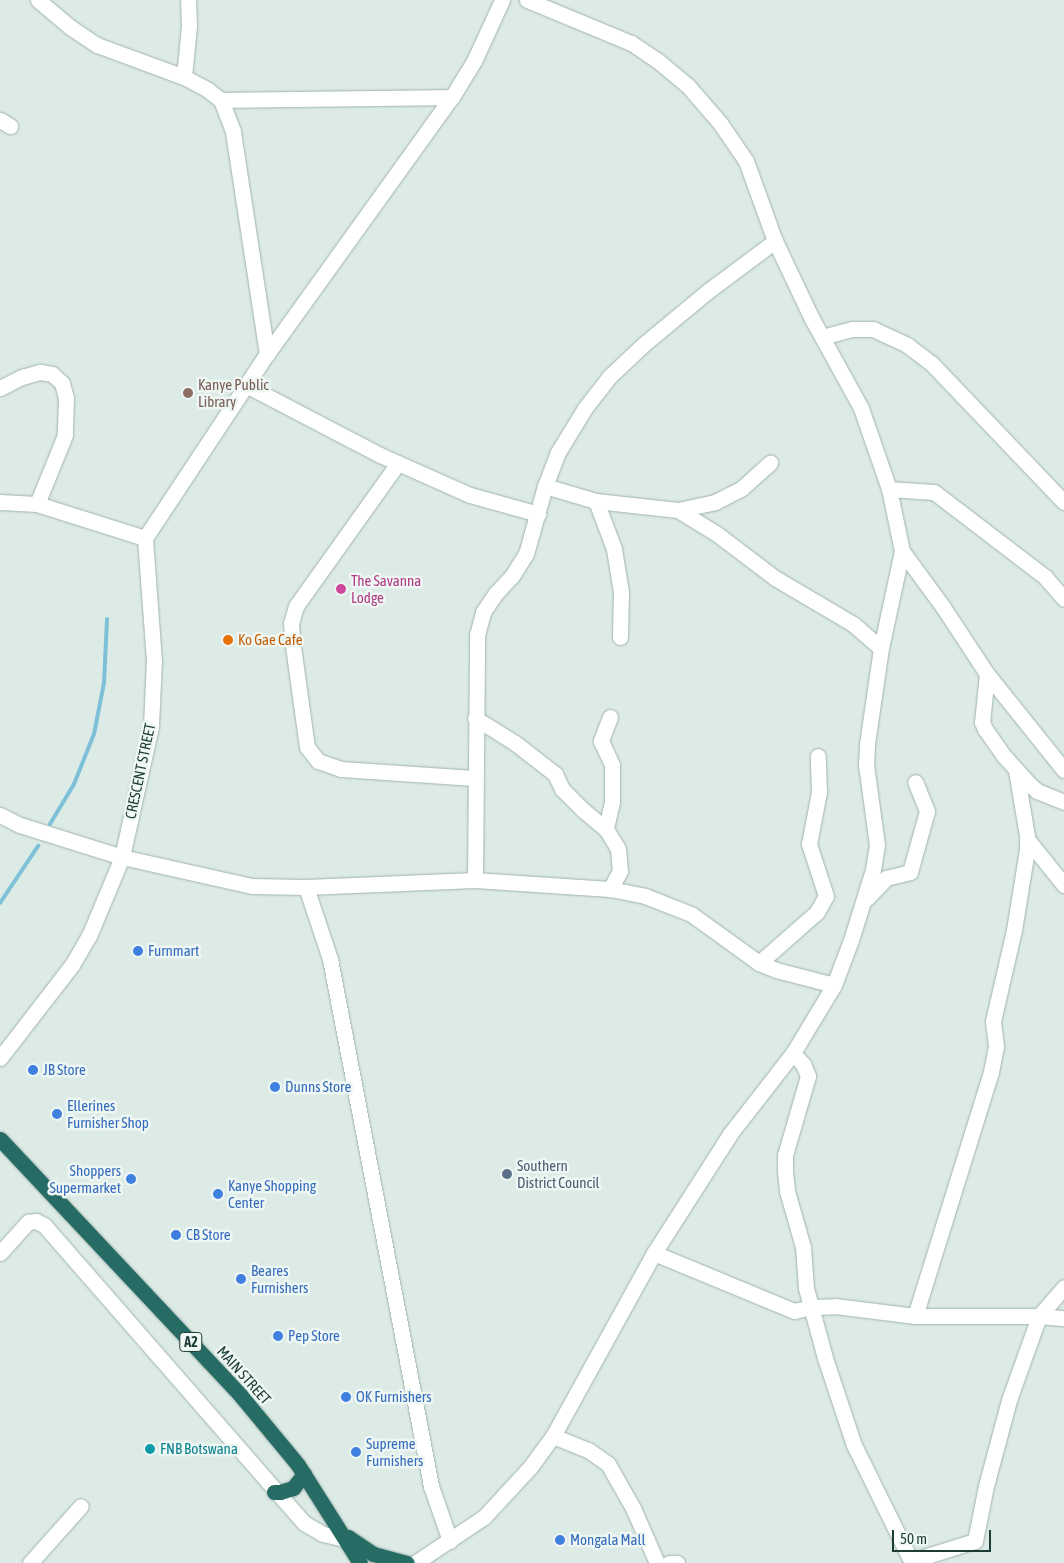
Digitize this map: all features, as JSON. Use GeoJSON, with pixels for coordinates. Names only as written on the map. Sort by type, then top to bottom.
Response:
{"type":"FeatureCollection","features":[{"type":"Feature","properties":{"kind":"highway","name":"MAIN STREET"},"geometry":{"type":"LineString","coordinates":[[0,1138],[241,1396],[304,1474],[360,1563]]}},
{"type":"Feature","properties":{"kind":"highway"},"geometry":{"type":"LineString","coordinates":[[274,1492],[293,1488],[304,1474]]}},
{"type":"Feature","properties":{"kind":"highway"},"geometry":{"type":"LineString","coordinates":[[342,1533],[367,1552],[385,1559],[413,1563]]}},
{"type":"Feature","properties":{"kind":"street"},"geometry":{"type":"LineString","coordinates":[[38,0],[70,27],[97,45],[184,77],[208,90],[221,100],[234,132],[267,354]]}},
{"type":"Feature","properties":{"kind":"street"},"geometry":{"type":"LineString","coordinates":[[184,77],[189,26],[188,0]]}},
{"type":"Feature","properties":{"kind":"street"},"geometry":{"type":"LineString","coordinates":[[0,502],[38,504],[145,538],[267,354],[452,97],[474,61],[502,0]]}},
{"type":"Feature","properties":{"kind":"street"},"geometry":{"type":"LineString","coordinates":[[413,1563],[450,1541],[484,1517],[506,1496],[553,1436],[654,1254],[730,1134],[793,1053],[834,985],[864,901],[873,870],[877,845],[866,765],[867,744],[882,648],[902,552],[889,489],[861,408],[822,337],[775,241],[746,161],[720,123],[688,86],[658,61],[632,43],[527,0]]}},
{"type":"Feature","properties":{"kind":"street"},"geometry":{"type":"LineString","coordinates":[[221,100],[452,97]]}},
{"type":"Feature","properties":{"kind":"street"},"geometry":{"type":"LineString","coordinates":[[474,880],[477,635],[484,612],[496,593],[512,576],[526,554],[545,486],[557,454],[585,408],[610,376],[694,303],[775,241]]}},
{"type":"Feature","properties":{"kind":"street"},"geometry":{"type":"LineString","coordinates":[[822,337],[852,329],[873,329],[907,345],[932,364],[1064,502]]}},
{"type":"Feature","properties":{"kind":"street"},"geometry":{"type":"LineString","coordinates":[[0,388],[22,377],[40,372],[52,374],[62,383],[66,398],[65,435],[38,504]]}},
{"type":"Feature","properties":{"kind":"street"},"geometry":{"type":"LineString","coordinates":[[246,385],[398,463],[470,495],[538,514]]}},
{"type":"Feature","properties":{"kind":"street"},"geometry":{"type":"LineString","coordinates":[[398,463],[296,606],[291,623],[292,639],[307,747],[318,761],[341,769],[474,778]]}},
{"type":"Feature","properties":{"kind":"street"},"geometry":{"type":"LineString","coordinates":[[545,486],[596,502],[678,510],[715,502],[742,488],[770,463]]}},
{"type":"Feature","properties":{"kind":"street"},"geometry":{"type":"LineString","coordinates":[[889,489],[923,489],[934,492],[1045,577],[1064,598]]}},
{"type":"Feature","properties":{"kind":"street"},"geometry":{"type":"LineString","coordinates":[[596,502],[614,548],[621,592],[620,637]]}},
{"type":"Feature","properties":{"kind":"street"},"geometry":{"type":"LineString","coordinates":[[678,510],[717,534],[775,578],[852,624],[882,648]]}},
{"type":"Feature","properties":{"kind":"street","name":"CRESCENT STREET"},"geometry":{"type":"LineString","coordinates":[[0,1058],[72,965],[89,936],[122,857],[151,726],[154,661],[145,538]]}},
{"type":"Feature","properties":{"kind":"street"},"geometry":{"type":"LineString","coordinates":[[902,552],[943,606],[987,674],[1064,770]]}},
{"type":"Feature","properties":{"kind":"street"},"geometry":{"type":"LineString","coordinates":[[987,674],[982,722],[1016,770],[1037,791],[1063,800]]}},
{"type":"Feature","properties":{"kind":"street"},"geometry":{"type":"LineString","coordinates":[[606,829],[612,802],[612,765],[601,741],[610,717]]}},
{"type":"Feature","properties":{"kind":"street"},"geometry":{"type":"LineString","coordinates":[[475,718],[515,743],[555,774],[562,789],[606,829],[618,848],[620,871],[610,890]]}},
{"type":"Feature","properties":{"kind":"street"},"geometry":{"type":"LineString","coordinates":[[759,963],[818,912],[826,896],[808,844],[819,792],[818,756]]}},
{"type":"Feature","properties":{"kind":"street"},"geometry":{"type":"LineString","coordinates":[[915,1316],[991,1072],[996,1046],[993,1021],[1014,930],[1027,839],[1016,770]]}},
{"type":"Feature","properties":{"kind":"street"},"geometry":{"type":"LineString","coordinates":[[864,901],[886,878],[910,872],[927,811],[915,782]]}},
{"type":"Feature","properties":{"kind":"street"},"geometry":{"type":"LineString","coordinates":[[0,814],[20,825],[122,857],[252,886],[306,888],[474,880],[610,890],[645,896],[691,914],[759,963],[776,970],[834,985]]}},
{"type":"Feature","properties":{"kind":"street"},"geometry":{"type":"LineString","coordinates":[[1027,839],[1064,885]]}},
{"type":"Feature","properties":{"kind":"street"},"geometry":{"type":"LineString","coordinates":[[306,888],[330,959],[431,1486],[450,1541]]}},
{"type":"Feature","properties":{"kind":"street"},"geometry":{"type":"LineString","coordinates":[[793,1053],[803,1064],[808,1076],[785,1155],[785,1172],[787,1191],[802,1247],[806,1288],[825,1358],[854,1445],[912,1562],[975,1541],[986,1486],[1009,1400],[1039,1316],[1064,1287]]}},
{"type":"Feature","properties":{"kind":"street"},"geometry":{"type":"LineString","coordinates":[[0,1253],[28,1222],[44,1225],[274,1492],[304,1523],[323,1534],[342,1533]]}},
{"type":"Feature","properties":{"kind":"street"},"geometry":{"type":"LineString","coordinates":[[654,1254],[679,1262],[789,1310],[799,1311],[812,1307],[856,1307],[915,1316],[1039,1316],[1064,1318]]}},
{"type":"Feature","properties":{"kind":"street"},"geometry":{"type":"LineString","coordinates":[[553,1436],[588,1450],[608,1464],[633,1508],[657,1563]]}},
{"type":"Feature","properties":{"kind":"street"},"geometry":{"type":"LineString","coordinates":[[30,1563],[81,1506]]}},
{"type":"Feature","properties":{"kind":"street"},"geometry":{"type":"LineString","coordinates":[[669,1563],[677,1563]]}},
{"type":"Feature","properties":{"kind":"waterway"},"geometry":{"type":"LineString","coordinates":[[50,824],[74,784],[94,734],[104,683],[107,619]]}},
{"type":"Feature","properties":{"kind":"waterway"},"geometry":{"type":"LineString","coordinates":[[0,903],[38,846]]}},
{"type":"Feature","properties":{"kind":"place","name":"Kanye Public Library"},"geometry":{"type":"Point","coordinates":[188,393]}},
{"type":"Feature","properties":{"kind":"place","name":"The Savanna Lodge"},"geometry":{"type":"Point","coordinates":[341,589]}},
{"type":"Feature","properties":{"kind":"place","name":"Ko Gae Cafe"},"geometry":{"type":"Point","coordinates":[228,640]}},
{"type":"Feature","properties":{"kind":"place","name":"Furnmart"},"geometry":{"type":"Point","coordinates":[138,951]}},
{"type":"Feature","properties":{"kind":"place","name":"JB Store"},"geometry":{"type":"Point","coordinates":[33,1070]}},
{"type":"Feature","properties":{"kind":"place","name":"Dunns Store"},"geometry":{"type":"Point","coordinates":[275,1087]}},
{"type":"Feature","properties":{"kind":"place","name":"Ellerines Furnisher Shop"},"geometry":{"type":"Point","coordinates":[57,1114]}},
{"type":"Feature","properties":{"kind":"place","name":"Southern District Council"},"geometry":{"type":"Point","coordinates":[507,1174]}},
{"type":"Feature","properties":{"kind":"place","name":"Shoppers Supermarket"},"geometry":{"type":"Point","coordinates":[131,1179]}},
{"type":"Feature","properties":{"kind":"place","name":"Kanye Shopping Center"},"geometry":{"type":"Point","coordinates":[218,1194]}},
{"type":"Feature","properties":{"kind":"place","name":"CB Store"},"geometry":{"type":"Point","coordinates":[176,1235]}},
{"type":"Feature","properties":{"kind":"place","name":"Beares Furnishers"},"geometry":{"type":"Point","coordinates":[241,1279]}},
{"type":"Feature","properties":{"kind":"place","name":"Pep Store"},"geometry":{"type":"Point","coordinates":[278,1336]}},
{"type":"Feature","properties":{"kind":"place","name":"OK Furnishers"},"geometry":{"type":"Point","coordinates":[346,1397]}},
{"type":"Feature","properties":{"kind":"place","name":"FNB Botswana"},"geometry":{"type":"Point","coordinates":[150,1449]}},
{"type":"Feature","properties":{"kind":"place","name":"Supreme Furnishers"},"geometry":{"type":"Point","coordinates":[356,1452]}},
{"type":"Feature","properties":{"kind":"place","name":"Mongala Mall"},"geometry":{"type":"Point","coordinates":[560,1540]}}]}
